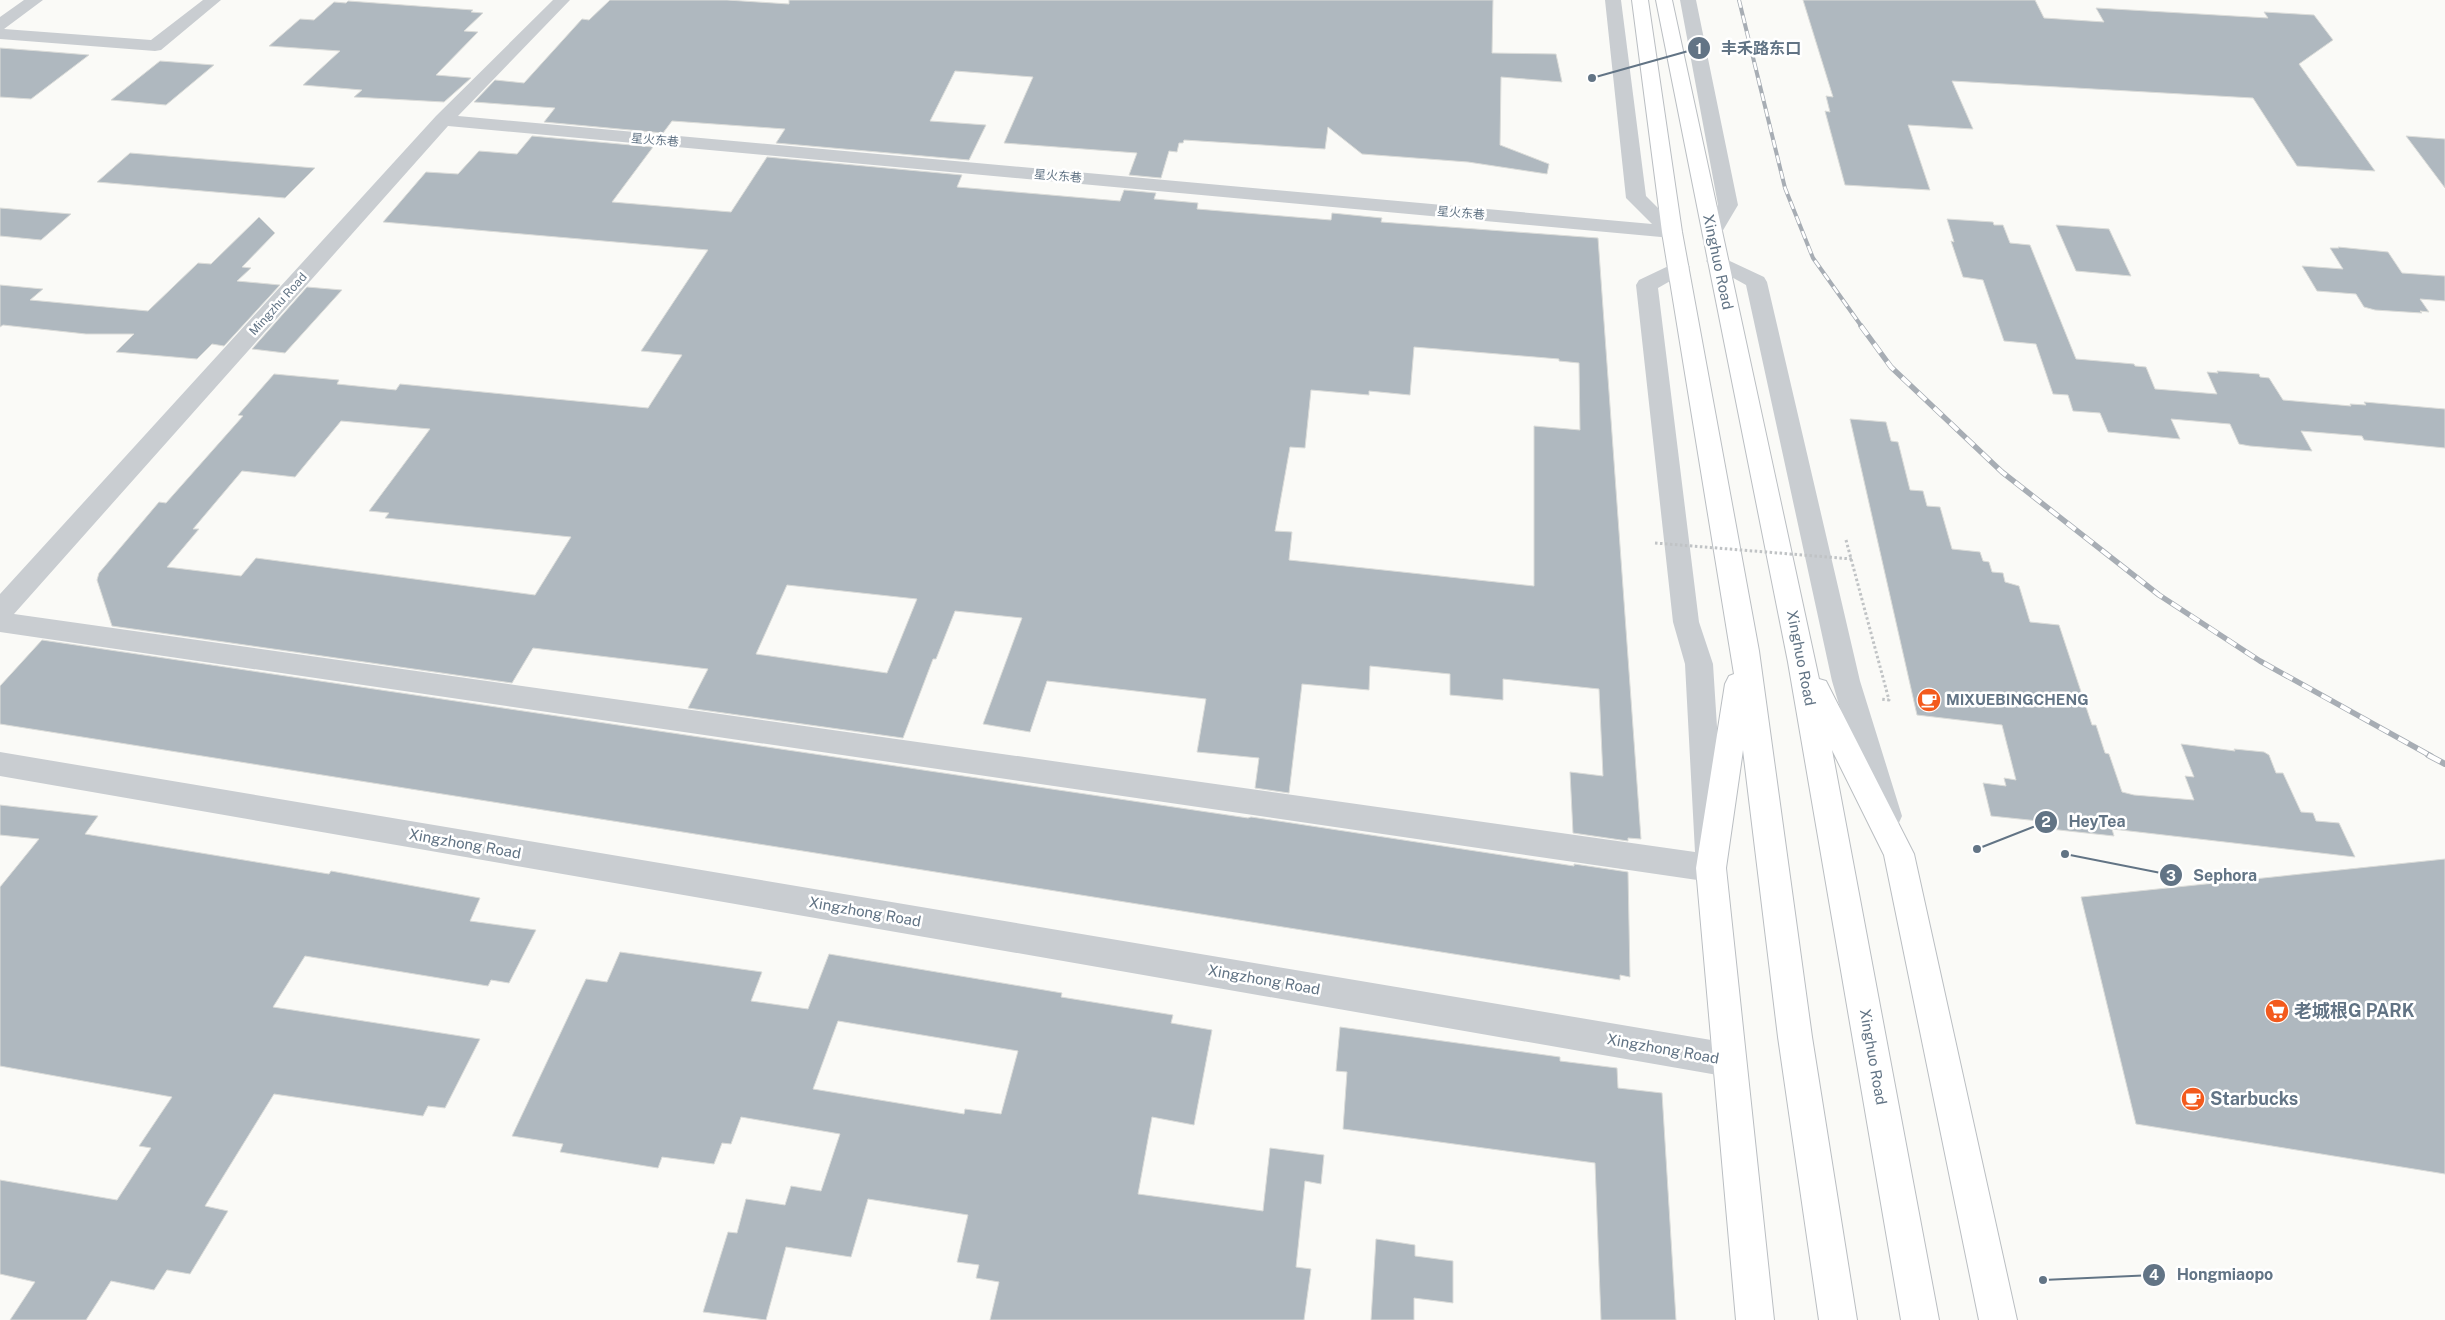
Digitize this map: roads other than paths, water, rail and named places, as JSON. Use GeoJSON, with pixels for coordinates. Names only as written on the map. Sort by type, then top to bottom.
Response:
{"type":"FeatureCollection","features":[{"type":"Feature","properties":{"kind":"main road"},"geometry":{"type":"LineString","coordinates":[[1640,0],[1672,232],[1744,651],[1794,1037],[1838,1320]]}},
{"type":"Feature","properties":{"kind":"main road","name":"Xinghuo Road"},"geometry":{"type":"LineString","coordinates":[[1664,0],[1802,662],[1920,1320]]}},
{"type":"Feature","properties":{"kind":"main road"},"geometry":{"type":"LineString","coordinates":[[1744,651],[1711,868],[1755,1320]]}},
{"type":"Feature","properties":{"kind":"main road"},"geometry":{"type":"LineString","coordinates":[[1802,662],[1899,854],[1998,1320]]}},
{"type":"Feature","properties":{"kind":"street"},"geometry":{"type":"LineString","coordinates":[[0,25],[35,0]]}},
{"type":"Feature","properties":{"kind":"street"},"geometry":{"type":"LineString","coordinates":[[0,34],[155,46],[213,0]]}},
{"type":"Feature","properties":{"kind":"street","name":"Mingzhu Road"},"geometry":{"type":"LineString","coordinates":[[0,612],[443,120],[562,0]]}},
{"type":"Feature","properties":{"kind":"street"},"geometry":{"type":"LineString","coordinates":[[1613,0],[1636,198],[1672,232]]}},
{"type":"Feature","properties":{"kind":"street"},"geometry":{"type":"LineString","coordinates":[[1688,0],[1728,205],[1712,233]]}},
{"type":"Feature","properties":{"kind":"street","name":"星火东巷"},"geometry":{"type":"LineString","coordinates":[[443,120],[1672,232]]}},
{"type":"Feature","properties":{"kind":"street"},"geometry":{"type":"LineString","coordinates":[[1717,261],[1756,282],[1846,681],[1899,854]]}},
{"type":"Feature","properties":{"kind":"street"},"geometry":{"type":"LineString","coordinates":[[0,622],[1711,868],[1699,664],[1686,622],[1647,285],[1679,267]]}},
{"type":"Feature","properties":{"kind":"street","name":"Xingzhong Road"},"geometry":{"type":"LineString","coordinates":[[0,764],[1729,1060]]}},
{"type":"Feature","properties":{"kind":"railway"},"geometry":{"type":"LineString","coordinates":[[1739,0],[1785,188],[1813,258],[1862,327]]}},
{"type":"Feature","properties":{"kind":"railway"},"geometry":{"type":"LineString","coordinates":[[1861,326],[1891,367],[2002,472],[2159,595],[2260,661],[2431,756]]}},
{"type":"Feature","properties":{"kind":"railway"},"geometry":{"type":"LineString","coordinates":[[2428,755],[2445,764]]}},
{"type":"Feature","properties":{"kind":"place","name":"丰禾路东口"},"geometry":{"type":"Point","coordinates":[1592,78]}},
{"type":"Feature","properties":{"kind":"place","name":"MIXUEBINGCHENG"},"geometry":{"type":"Point","coordinates":[1929,700]}},
{"type":"Feature","properties":{"kind":"place","name":"HeyTea"},"geometry":{"type":"Point","coordinates":[1977,849]}},
{"type":"Feature","properties":{"kind":"place","name":"Sephora"},"geometry":{"type":"Point","coordinates":[2065,854]}},
{"type":"Feature","properties":{"kind":"place","name":"老城根G PARK"},"geometry":{"type":"Point","coordinates":[2277,1011]}},
{"type":"Feature","properties":{"kind":"place","name":"Starbucks"},"geometry":{"type":"Point","coordinates":[2193,1099]}},
{"type":"Feature","properties":{"kind":"place","name":"Hongmiaopo"},"geometry":{"type":"Point","coordinates":[2043,1280]}}]}
